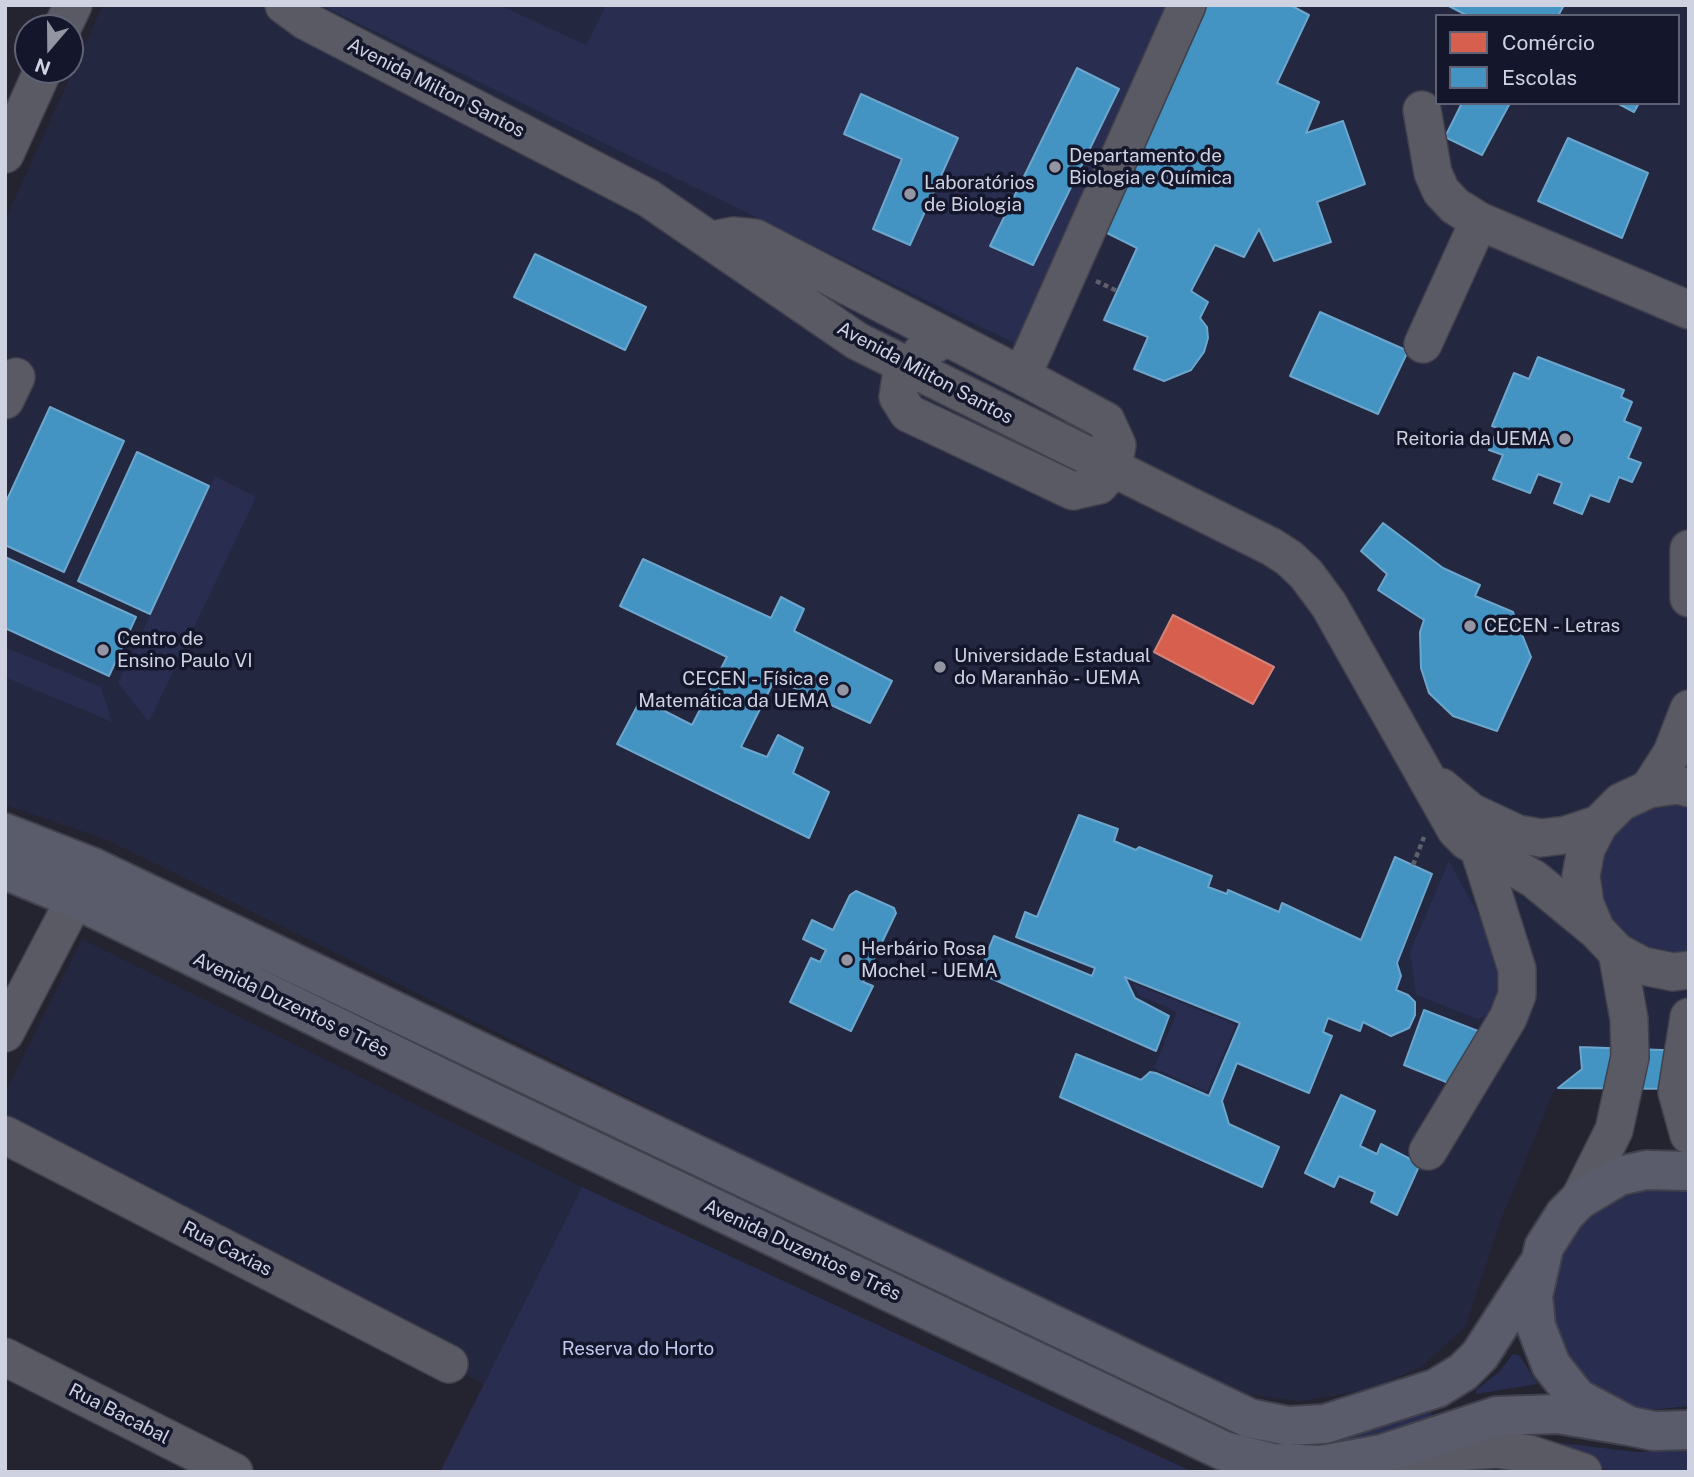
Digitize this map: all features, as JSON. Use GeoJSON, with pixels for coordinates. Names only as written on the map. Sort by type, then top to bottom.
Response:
{"type":"FeatureCollection","features":[{"type":"Feature","properties":{"kind":"main road","name":"Avenida Duzentos e Três"},"geometry":{"type":"LineString","coordinates":[[5,833],[92,867],[1249,1418],[1288,1426],[1325,1424],[1437,1388],[1463,1372],[1480,1355],[1538,1265]]}},
{"type":"Feature","properties":{"kind":"main road","name":"Avenida Duzentos e Três"},"geometry":{"type":"LineString","coordinates":[[5,870],[75,899],[471,1093],[1224,1451],[1285,1464],[1321,1465],[1352,1461],[1497,1416],[1558,1414],[1654,1431],[1689,1430]]}},
{"type":"Feature","properties":{"kind":"main road"},"geometry":{"type":"LineString","coordinates":[[1629,1426],[1577,1398],[1551,1365],[1536,1326],[1533,1296],[1538,1265],[1553,1230],[1579,1200],[1619,1177],[1646,1170],[1689,1171]]}},
{"type":"Feature","properties":{"kind":"street","name":"Avenida Milton Santos"},"geometry":{"type":"LineString","coordinates":[[284,5],[306,21],[648,198],[857,341],[1272,547],[1306,574],[1329,605],[1456,830],[1479,849],[1534,879],[1606,941],[1643,966],[1673,972],[1689,970]]}},
{"type":"Feature","properties":{"kind":"street"},"geometry":{"type":"LineString","coordinates":[[1022,376],[1187,5]]}},
{"type":"Feature","properties":{"kind":"street"},"geometry":{"type":"LineString","coordinates":[[5,154],[37,84]]}},
{"type":"Feature","properties":{"kind":"street"},"geometry":{"type":"LineString","coordinates":[[1422,110],[1433,173],[1441,191],[1455,206],[1479,221],[1689,310]]}},
{"type":"Feature","properties":{"kind":"street"},"geometry":{"type":"LineString","coordinates":[[1423,344],[1479,221]]}},
{"type":"Feature","properties":{"kind":"street"},"geometry":{"type":"LineString","coordinates":[[713,240],[733,236],[755,238],[1106,421],[1136,446],[1178,501]]}},
{"type":"Feature","properties":{"kind":"street"},"geometry":{"type":"LineString","coordinates":[[906,367],[924,350],[946,338]]}},
{"type":"Feature","properties":{"kind":"street"},"geometry":{"type":"LineString","coordinates":[[1106,421],[1117,445],[1113,469]]}},
{"type":"Feature","properties":{"kind":"street"},"geometry":{"type":"LineString","coordinates":[[1689,549],[1689,597]]}},
{"type":"Feature","properties":{"kind":"street"},"geometry":{"type":"LineString","coordinates":[[1649,789],[1672,753],[1689,709]]}},
{"type":"Feature","properties":{"kind":"street","name":"Avenida Milton Santos"},"geometry":{"type":"LineString","coordinates":[[1420,768],[1471,812],[1518,834],[1541,838],[1566,835],[1598,824]]}},
{"type":"Feature","properties":{"kind":"street"},"geometry":{"type":"LineString","coordinates":[[1579,1200],[1614,1130],[1629,1057],[1629,1019],[1606,941],[1585,904],[1581,876],[1586,849],[1598,824],[1621,802],[1649,789],[1689,788]]}},
{"type":"Feature","properties":{"kind":"street"},"geometry":{"type":"LineString","coordinates":[[1428,1151],[1508,1018],[1517,995],[1517,969],[1479,849]]}},
{"type":"Feature","properties":{"kind":"street"},"geometry":{"type":"LineString","coordinates":[[5,1033],[75,899]]}},
{"type":"Feature","properties":{"kind":"street"},"geometry":{"type":"LineString","coordinates":[[1689,1017],[1677,1092],[1689,1135]]}},
{"type":"Feature","properties":{"kind":"street","name":"Rua Caxias"},"geometry":{"type":"LineString","coordinates":[[5,1135],[449,1364]]}},
{"type":"Feature","properties":{"kind":"street","name":"Rua Bacabal"},"geometry":{"type":"LineString","coordinates":[[5,1357],[234,1472]]}},
{"type":"Feature","properties":{"kind":"street"},"geometry":{"type":"LineString","coordinates":[[1352,1461],[1497,1449],[1529,1454],[1583,1472]]}},
{"type":"Feature","properties":{"kind":"shaded area","name":"Universidade Estadual do Maranhão - UEMA"},"geometry":{"type":"Polygon","coordinates":[[[103,5],[1689,5],[1689,1086],[1554,1091],[1500,1222],[1465,1327],[1420,1368],[1368,1390],[1300,1401],[1223,1391],[105,839],[5,805],[5,220],[67,84],[84,84],[84,47],[103,5]]]}},
{"type":"Feature","properties":{"kind":"shaded area"},"geometry":{"type":"Polygon","coordinates":[[[82,939],[582,1187],[484,1384],[5,1145],[5,1093],[82,939]]]}},
{"type":"Feature","properties":{"kind":"green space"},"geometry":{"type":"Polygon","coordinates":[[[321,5],[499,5],[586,45],[606,5],[1169,5],[1018,345],[321,5]]]}},
{"type":"Feature","properties":{"kind":"green space"},"geometry":{"type":"Polygon","coordinates":[[[215,476],[256,497],[149,722],[118,683],[215,476]]]}},
{"type":"Feature","properties":{"kind":"green space"},"geometry":{"type":"Polygon","coordinates":[[[7,648],[101,687],[112,722],[5,677],[7,648]]]}},
{"type":"Feature","properties":{"kind":"green space"},"geometry":{"type":"Polygon","coordinates":[[[1654,805],[1689,805],[1689,957],[1669,959],[1624,942],[1598,901],[1600,852],[1613,831],[1631,815],[1654,805]]]}},
{"type":"Feature","properties":{"kind":"green space"},"geometry":{"type":"Polygon","coordinates":[[[5,847],[1213,1422],[1430,1410],[1433,1417],[1339,1445],[1295,1448],[1232,1437],[5,847]]]}},
{"type":"Feature","properties":{"kind":"green space"},"geometry":{"type":"Polygon","coordinates":[[[1449,861],[1524,998],[1478,1019],[1416,995],[1410,952],[1449,861]]]}},
{"type":"Feature","properties":{"kind":"green space"},"geometry":{"type":"Polygon","coordinates":[[[1132,983],[1236,1025],[1207,1092],[1154,1068],[1177,1012],[1139,995],[1132,983]]]}},
{"type":"Feature","properties":{"kind":"green space","name":"Reserva do Horto"},"geometry":{"type":"Polygon","coordinates":[[[582,1187],[1193,1472],[440,1472],[582,1187]]]}},
{"type":"Feature","properties":{"kind":"green space"},"geometry":{"type":"Polygon","coordinates":[[[1682,1187],[1689,1189],[1689,1406],[1651,1410],[1629,1407],[1575,1376],[1546,1321],[1559,1241],[1621,1190],[1682,1187]]]}},
{"type":"Feature","properties":{"kind":"green space"},"geometry":{"type":"Polygon","coordinates":[[[1513,1354],[1519,1355],[1538,1384],[1476,1394],[1476,1390],[1499,1372],[1513,1354]]]}},
{"type":"Feature","properties":{"kind":"green space"},"geometry":{"type":"Polygon","coordinates":[[[1552,1442],[1637,1452],[1689,1450],[1689,1472],[1611,1472],[1567,1453],[1552,1442]]]}},
{"type":"Feature","properties":{"kind":"building: Comércio"},"geometry":{"type":"Polygon","coordinates":[[[1173,615],[1274,667],[1253,704],[1154,652],[1173,615]]]}},
{"type":"Feature","properties":{"kind":"building: Escolas"},"geometry":{"type":"Polygon","coordinates":[[[1202,5],[1290,5],[1309,15],[1277,83],[1319,102],[1306,133],[1343,121],[1365,184],[1317,202],[1331,242],[1274,261],[1259,229],[1244,257],[1215,245],[1191,291],[1208,302],[1200,318],[1207,327],[1208,338],[1204,352],[1191,370],[1164,381],[1134,369],[1148,337],[1104,320],[1137,248],[1103,231],[1202,5]]]}},
{"type":"Feature","properties":{"kind":"building: Escolas"},"geometry":{"type":"Polygon","coordinates":[[[1447,5],[1564,5],[1559,14],[1464,14],[1447,5]]]}},
{"type":"Feature","properties":{"kind":"building: Escolas","name":"Departamento de Biologia e Química"},"geometry":{"type":"Polygon","coordinates":[[[1077,68],[1119,89],[1033,265],[990,246],[1077,68]]]}},
{"type":"Feature","properties":{"kind":"building: Escolas","name":"Laboratórios de Biologia"},"geometry":{"type":"Polygon","coordinates":[[[861,94],[958,138],[910,245],[873,229],[902,159],[844,134],[861,94]]]}},
{"type":"Feature","properties":{"kind":"building: Escolas"},"geometry":{"type":"Polygon","coordinates":[[[1461,105],[1509,105],[1482,155],[1445,137],[1461,105]]]}},
{"type":"Feature","properties":{"kind":"building: Escolas"},"geometry":{"type":"Polygon","coordinates":[[[1621,105],[1638,105],[1634,112],[1621,105]]]}},
{"type":"Feature","properties":{"kind":"building: Escolas"},"geometry":{"type":"Polygon","coordinates":[[[1568,138],[1648,173],[1622,238],[1538,201],[1568,138]]]}},
{"type":"Feature","properties":{"kind":"building: Escolas"},"geometry":{"type":"Polygon","coordinates":[[[535,254],[646,307],[625,350],[514,297],[535,254]]]}},
{"type":"Feature","properties":{"kind":"building: Escolas"},"geometry":{"type":"Polygon","coordinates":[[[1320,312],[1408,351],[1378,414],[1290,376],[1320,312]]]}},
{"type":"Feature","properties":{"kind":"building: Escolas","name":"Reitoria da UEMA"},"geometry":{"type":"Polygon","coordinates":[[[1538,357],[1624,390],[1621,397],[1632,402],[1624,421],[1641,428],[1628,458],[1641,463],[1632,482],[1619,477],[1609,502],[1590,495],[1582,514],[1554,503],[1562,483],[1538,474],[1530,493],[1493,479],[1503,455],[1489,450],[1498,428],[1492,426],[1514,373],[1529,379],[1538,357]]]}},
{"type":"Feature","properties":{"kind":"building: Escolas"},"geometry":{"type":"Polygon","coordinates":[[[50,407],[124,441],[64,572],[5,545],[5,504],[50,407]]]}},
{"type":"Feature","properties":{"kind":"building: Escolas"},"geometry":{"type":"Polygon","coordinates":[[[137,452],[209,486],[150,614],[78,581],[137,452]]]}},
{"type":"Feature","properties":{"kind":"building: Escolas","name":"CECEN - Letras"},"geometry":{"type":"Polygon","coordinates":[[[1383,523],[1443,568],[1480,585],[1475,596],[1513,612],[1531,657],[1497,731],[1453,716],[1429,693],[1421,668],[1420,632],[1424,620],[1378,590],[1387,574],[1361,551],[1383,523]]]}},
{"type":"Feature","properties":{"kind":"building: Escolas"},"geometry":{"type":"Polygon","coordinates":[[[5,557],[136,617],[109,676],[5,628],[5,557]]]}},
{"type":"Feature","properties":{"kind":"building: Escolas","name":"CECEN - Física e Matemática da UEMA"},"geometry":{"type":"Polygon","coordinates":[[[643,559],[771,618],[781,597],[804,609],[794,631],[892,681],[870,723],[775,679],[741,747],[767,757],[778,735],[803,748],[793,773],[829,792],[809,838],[617,744],[641,699],[692,725],[727,657],[620,606],[643,559]]]}},
{"type":"Feature","properties":{"kind":"building: Escolas"},"geometry":{"type":"Polygon","coordinates":[[[1079,815],[1118,829],[1114,841],[1136,850],[1139,847],[1212,876],[1208,887],[1227,894],[1228,890],[1279,912],[1282,903],[1361,940],[1395,857],[1432,874],[1397,963],[1401,976],[1396,990],[1408,995],[1415,1002],[1415,1015],[1409,1028],[1391,1036],[1363,1022],[1360,1031],[1328,1018],[1323,1032],[1332,1036],[1309,1093],[1237,1063],[1222,1101],[1229,1124],[1279,1147],[1262,1187],[1060,1097],[1076,1054],[1141,1080],[1150,1072],[1156,1073],[1209,1096],[1240,1023],[1125,977],[1135,998],[1169,1016],[1156,1051],[979,973],[994,936],[1092,976],[1095,968],[1016,937],[1025,912],[1037,917],[1079,815]]]}},
{"type":"Feature","properties":{"kind":"building: Escolas","name":"Herbário Rosa Mochel - UEMA"},"geometry":{"type":"Polygon","coordinates":[[[856,891],[894,908],[896,913],[863,982],[873,986],[851,1031],[790,1002],[811,958],[820,962],[826,950],[803,939],[812,920],[833,930],[850,895],[856,891]]]}},
{"type":"Feature","properties":{"kind":"building: Escolas"},"geometry":{"type":"Polygon","coordinates":[[[1424,1010],[1478,1031],[1456,1086],[1404,1065],[1424,1010]]]}},
{"type":"Feature","properties":{"kind":"building: Escolas"},"geometry":{"type":"Polygon","coordinates":[[[1580,1047],[1689,1051],[1689,1089],[1558,1088],[1582,1069],[1580,1047]]]}},
{"type":"Feature","properties":{"kind":"building: Escolas"},"geometry":{"type":"Polygon","coordinates":[[[1341,1095],[1375,1111],[1360,1146],[1377,1154],[1381,1144],[1420,1164],[1397,1215],[1371,1202],[1375,1192],[1339,1176],[1334,1187],[1305,1173],[1341,1095]]]}},
{"type":"Feature","properties":{"kind":"place","name":"Departamento de Biologia e Química"},"geometry":{"type":"Point","coordinates":[1055,167]}},
{"type":"Feature","properties":{"kind":"place","name":"Laboratórios de Biologia"},"geometry":{"type":"Point","coordinates":[910,194]}},
{"type":"Feature","properties":{"kind":"place","name":"Reitoria da UEMA"},"geometry":{"type":"Point","coordinates":[1565,439]}},
{"type":"Feature","properties":{"kind":"place","name":"CECEN - Letras"},"geometry":{"type":"Point","coordinates":[1470,626]}},
{"type":"Feature","properties":{"kind":"place","name":"Centro de Ensino Paulo VI"},"geometry":{"type":"Point","coordinates":[103,650]}},
{"type":"Feature","properties":{"kind":"place","name":"Universidade Estadual do Maranhão - UEMA"},"geometry":{"type":"Point","coordinates":[940,667]}},
{"type":"Feature","properties":{"kind":"place","name":"CECEN - Física e Matemática da UEMA"},"geometry":{"type":"Point","coordinates":[843,690]}},
{"type":"Feature","properties":{"kind":"place","name":"Herbário Rosa Mochel - UEMA"},"geometry":{"type":"Point","coordinates":[847,960]}}]}
